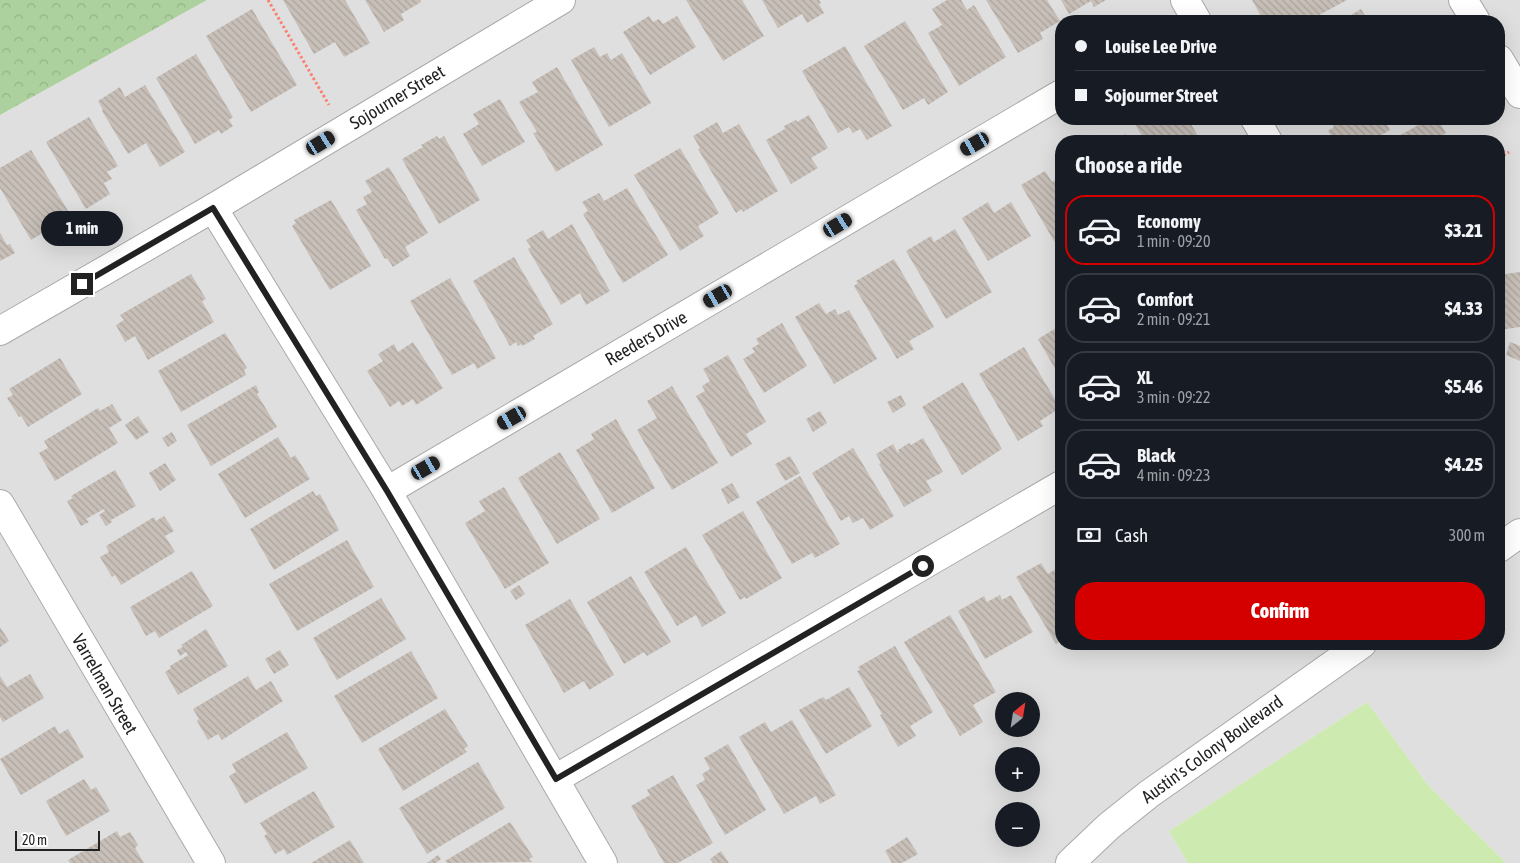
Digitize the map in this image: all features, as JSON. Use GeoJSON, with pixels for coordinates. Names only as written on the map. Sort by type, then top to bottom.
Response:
{"type":"FeatureCollection","features":[{"type":"Feature","properties":{"kind":"street","name":"Sojourner Street"},"geometry":{"type":"LineString","coordinates":[[0,331],[213,208],[561,0]]}},
{"type":"Feature","properties":{"kind":"street"},"geometry":{"type":"LineString","coordinates":[[1463,0],[1472,15]]}},
{"type":"Feature","properties":{"kind":"street"},"geometry":{"type":"LineString","coordinates":[[1505,69],[1520,94]]}},
{"type":"Feature","properties":{"kind":"street","name":"Reeders Drive"},"geometry":{"type":"LineString","coordinates":[[387,491],[1055,98]]}},
{"type":"Feature","properties":{"kind":"street"},"geometry":{"type":"LineString","coordinates":[[213,208],[387,491],[556,779],[603,863]]}},
{"type":"Feature","properties":{"kind":"street"},"geometry":{"type":"LineString","coordinates":[[556,779],[1055,488]]}},
{"type":"Feature","properties":{"kind":"street","name":"Varrelman Street"},"geometry":{"type":"LineString","coordinates":[[0,504],[211,863]]}},
{"type":"Feature","properties":{"kind":"street"},"geometry":{"type":"LineString","coordinates":[[1505,544],[1520,533]]}},
{"type":"Feature","properties":{"kind":"street","name":"Austin's Colony Boulevard"},"geometry":{"type":"LineString","coordinates":[[1070,863],[1109,826],[1149,794],[1353,650]]}},
{"type":"Feature","properties":{"kind":"path"},"geometry":{"type":"LineString","coordinates":[[268,0],[330,107]]}},
{"type":"Feature","properties":{"kind":"path"},"geometry":{"type":"LineString","coordinates":[[1505,154],[1509,152]]}},
{"type":"Feature","properties":{"kind":"shaded area"},"geometry":{"type":"Polygon","coordinates":[[[207,0],[1520,0],[1520,863],[1506,863],[1428,785],[1367,702],[1169,831],[1188,863],[0,863],[0,115],[207,0]]]}},
{"type":"Feature","properties":{"kind":"green space"},"geometry":{"type":"Polygon","coordinates":[[[0,0],[207,0],[0,115],[0,0]]]}},
{"type":"Feature","properties":{"kind":"green space"},"geometry":{"type":"Polygon","coordinates":[[[1367,702],[1428,785],[1506,863],[1188,863],[1169,831],[1367,702]]]}},
{"type":"Feature","properties":{"kind":"building"},"geometry":{"type":"Polygon","coordinates":[[[283,0],[345,0],[370,43],[344,57],[335,42],[314,54],[283,0]]]}},
{"type":"Feature","properties":{"kind":"building"},"geometry":{"type":"Polygon","coordinates":[[[365,0],[420,0],[421,2],[401,14],[404,20],[384,32],[365,0]]]}},
{"type":"Feature","properties":{"kind":"building"},"geometry":{"type":"Polygon","coordinates":[[[686,0],[742,0],[764,36],[723,61],[686,0]]]}},
{"type":"Feature","properties":{"kind":"building"},"geometry":{"type":"Polygon","coordinates":[[[762,0],[819,0],[824,13],[807,23],[802,14],[778,28],[762,0]]]}},
{"type":"Feature","properties":{"kind":"building"},"geometry":{"type":"Polygon","coordinates":[[[947,0],[961,0],[967,10],[974,5],[1006,57],[959,86],[928,33],[942,25],[932,9],[947,0]]]}},
{"type":"Feature","properties":{"kind":"building"},"geometry":{"type":"Polygon","coordinates":[[[986,0],[1047,0],[1056,15],[1055,24],[1040,33],[1043,39],[1018,53],[986,0]]]}},
{"type":"Feature","properties":{"kind":"building"},"geometry":{"type":"Polygon","coordinates":[[[1061,0],[1106,0],[1094,7],[1091,1],[1069,14],[1061,0]]]}},
{"type":"Feature","properties":{"kind":"building"},"geometry":{"type":"Polygon","coordinates":[[[1252,0],[1347,0],[1319,15],[1261,15],[1252,0]]]}},
{"type":"Feature","properties":{"kind":"building"},"geometry":{"type":"Polygon","coordinates":[[[252,9],[297,85],[251,112],[206,36],[252,9]]]}},
{"type":"Feature","properties":{"kind":"building"},"geometry":{"type":"Polygon","coordinates":[[[1361,9],[1364,15],[1351,15],[1361,9]]]}},
{"type":"Feature","properties":{"kind":"building"},"geometry":{"type":"Polygon","coordinates":[[[649,16],[653,22],[659,19],[663,24],[677,16],[696,47],[650,75],[623,32],[649,16]]]}},
{"type":"Feature","properties":{"kind":"building"},"geometry":{"type":"Polygon","coordinates":[[[905,21],[948,92],[928,105],[924,98],[903,110],[864,46],[905,21]]]}},
{"type":"Feature","properties":{"kind":"building"},"geometry":{"type":"Polygon","coordinates":[[[845,46],[892,126],[867,140],[860,129],[853,133],[849,127],[838,133],[802,71],[845,46]]]}},
{"type":"Feature","properties":{"kind":"building"},"geometry":{"type":"Polygon","coordinates":[[[594,47],[600,57],[607,53],[611,60],[622,53],[651,103],[609,127],[571,60],[594,47]]]}},
{"type":"Feature","properties":{"kind":"building"},"geometry":{"type":"Polygon","coordinates":[[[196,54],[233,117],[229,120],[233,126],[221,134],[219,130],[195,144],[156,78],[196,54]]]}},
{"type":"Feature","properties":{"kind":"building"},"geometry":{"type":"Polygon","coordinates":[[[557,67],[603,145],[556,172],[533,133],[537,132],[519,102],[538,92],[532,82],[557,67]]]}},
{"type":"Feature","properties":{"kind":"building"},"geometry":{"type":"Polygon","coordinates":[[[145,85],[185,152],[160,167],[146,143],[128,154],[98,101],[120,87],[125,97],[145,85]]]}},
{"type":"Feature","properties":{"kind":"building"},"geometry":{"type":"Polygon","coordinates":[[[500,99],[525,142],[482,166],[463,134],[479,124],[473,114],[500,99]]]}},
{"type":"Feature","properties":{"kind":"building"},"geometry":{"type":"Polygon","coordinates":[[[809,115],[828,148],[811,158],[818,168],[791,184],[766,140],[785,129],[784,126],[796,120],[797,122],[809,115]]]}},
{"type":"Feature","properties":{"kind":"building"},"geometry":{"type":"Polygon","coordinates":[[[89,117],[118,166],[107,172],[112,179],[104,183],[110,194],[86,209],[46,142],[89,117]]]}},
{"type":"Feature","properties":{"kind":"building"},"geometry":{"type":"Polygon","coordinates":[[[717,122],[723,133],[739,124],[778,191],[743,212],[742,209],[736,213],[698,149],[700,148],[693,136],[717,122]]]}},
{"type":"Feature","properties":{"kind":"building"},"geometry":{"type":"Polygon","coordinates":[[[1136,125],[1192,125],[1197,135],[1141,135],[1136,125]]]}},
{"type":"Feature","properties":{"kind":"building"},"geometry":{"type":"Polygon","coordinates":[[[1333,125],[1387,125],[1390,130],[1381,135],[1331,135],[1328,131],[1334,127],[1333,125]]]}},
{"type":"Feature","properties":{"kind":"building"},"geometry":{"type":"Polygon","coordinates":[[[1418,125],[1441,125],[1446,133],[1443,135],[1401,135],[1418,125]]]}},
{"type":"Feature","properties":{"kind":"building"},"geometry":{"type":"Polygon","coordinates":[[[437,136],[439,139],[444,136],[480,200],[439,224],[402,159],[423,147],[421,145],[437,136]]]}},
{"type":"Feature","properties":{"kind":"building"},"geometry":{"type":"Polygon","coordinates":[[[680,148],[719,213],[698,226],[704,236],[680,251],[634,175],[680,148]]]}},
{"type":"Feature","properties":{"kind":"building"},"geometry":{"type":"Polygon","coordinates":[[[31,150],[70,214],[65,217],[68,221],[56,229],[54,226],[31,240],[0,188],[0,168],[31,150]]]}},
{"type":"Feature","properties":{"kind":"building"},"geometry":{"type":"Polygon","coordinates":[[[389,167],[428,233],[405,247],[410,256],[393,267],[387,258],[385,259],[356,210],[367,204],[363,197],[372,192],[365,181],[389,167]]]}},
{"type":"Feature","properties":{"kind":"building"},"geometry":{"type":"Polygon","coordinates":[[[1045,171],[1052,182],[1055,180],[1055,243],[1021,185],[1045,171]]]}},
{"type":"Feature","properties":{"kind":"building"},"geometry":{"type":"Polygon","coordinates":[[[627,188],[668,255],[623,283],[583,214],[588,211],[582,202],[599,193],[604,201],[627,188]]]}},
{"type":"Feature","properties":{"kind":"building"},"geometry":{"type":"Polygon","coordinates":[[[331,200],[371,266],[330,290],[292,226],[296,223],[294,220],[331,200]]]}},
{"type":"Feature","properties":{"kind":"building"},"geometry":{"type":"Polygon","coordinates":[[[988,202],[994,213],[1011,202],[1031,236],[988,261],[962,218],[988,202]]]}},
{"type":"Feature","properties":{"kind":"building"},"geometry":{"type":"Polygon","coordinates":[[[572,224],[610,291],[586,305],[580,293],[561,305],[528,249],[531,247],[526,240],[543,230],[548,239],[572,224]]]}},
{"type":"Feature","properties":{"kind":"building"},"geometry":{"type":"Polygon","coordinates":[[[955,229],[992,292],[946,319],[906,251],[931,236],[934,242],[955,229]]]}},
{"type":"Feature","properties":{"kind":"building"},"geometry":{"type":"Polygon","coordinates":[[[0,233],[7,245],[10,244],[15,253],[0,261],[0,233]]]}},
{"type":"Feature","properties":{"kind":"building"},"geometry":{"type":"Polygon","coordinates":[[[514,257],[553,324],[533,336],[535,339],[522,346],[521,344],[518,346],[516,342],[510,346],[473,281],[514,257]]]}},
{"type":"Feature","properties":{"kind":"building"},"geometry":{"type":"Polygon","coordinates":[[[894,259],[934,327],[909,341],[914,349],[897,359],[854,286],[858,283],[856,281],[894,259]]]}},
{"type":"Feature","properties":{"kind":"building"},"geometry":{"type":"Polygon","coordinates":[[[1520,272],[1520,327],[1505,329],[1505,274],[1520,272]]]}},
{"type":"Feature","properties":{"kind":"building"},"geometry":{"type":"Polygon","coordinates":[[[191,274],[206,299],[202,301],[214,322],[148,360],[135,336],[125,342],[116,325],[124,320],[120,315],[191,274]]]}},
{"type":"Feature","properties":{"kind":"building"},"geometry":{"type":"Polygon","coordinates":[[[450,278],[496,358],[477,369],[474,363],[452,375],[410,301],[450,278]]]}},
{"type":"Feature","properties":{"kind":"building"},"geometry":{"type":"Polygon","coordinates":[[[819,303],[826,314],[835,309],[838,315],[849,310],[877,359],[834,384],[795,317],[819,303]]]}},
{"type":"Feature","properties":{"kind":"building"},"geometry":{"type":"Polygon","coordinates":[[[782,323],[807,366],[764,393],[743,359],[755,352],[752,348],[759,344],[756,339],[782,323]]]}},
{"type":"Feature","properties":{"kind":"building"},"geometry":{"type":"Polygon","coordinates":[[[1055,329],[1055,369],[1038,339],[1055,329]]]}},
{"type":"Feature","properties":{"kind":"building"},"geometry":{"type":"Polygon","coordinates":[[[225,333],[247,368],[244,370],[246,375],[181,412],[158,371],[225,333]]]}},
{"type":"Feature","properties":{"kind":"building"},"geometry":{"type":"Polygon","coordinates":[[[413,342],[443,388],[416,405],[413,399],[402,406],[399,401],[390,407],[367,371],[383,361],[378,354],[394,344],[398,352],[413,342]]]}},
{"type":"Feature","properties":{"kind":"building"},"geometry":{"type":"Polygon","coordinates":[[[1510,342],[1520,346],[1520,361],[1506,355],[1510,342]]]}},
{"type":"Feature","properties":{"kind":"building"},"geometry":{"type":"Polygon","coordinates":[[[1024,347],[1055,400],[1055,411],[1040,421],[1043,426],[1018,441],[979,374],[1024,347]]]}},
{"type":"Feature","properties":{"kind":"building"},"geometry":{"type":"Polygon","coordinates":[[[728,355],[766,422],[746,434],[752,444],[731,457],[696,396],[705,391],[702,386],[710,381],[703,369],[728,355]]]}},
{"type":"Feature","properties":{"kind":"building"},"geometry":{"type":"Polygon","coordinates":[[[60,358],[82,394],[28,427],[7,398],[13,395],[9,389],[60,358]]]}},
{"type":"Feature","properties":{"kind":"building"},"geometry":{"type":"Polygon","coordinates":[[[963,382],[1002,449],[962,475],[922,407],[963,382]]]}},
{"type":"Feature","properties":{"kind":"building"},"geometry":{"type":"Polygon","coordinates":[[[256,385],[259,392],[257,394],[277,427],[211,466],[187,425],[256,385]]]}},
{"type":"Feature","properties":{"kind":"building"},"geometry":{"type":"Polygon","coordinates":[[[672,386],[718,463],[672,490],[637,430],[657,418],[647,401],[672,386]]]}},
{"type":"Feature","properties":{"kind":"building"},"geometry":{"type":"Polygon","coordinates":[[[901,395],[906,405],[893,413],[887,402],[901,395]]]}},
{"type":"Feature","properties":{"kind":"building"},"geometry":{"type":"Polygon","coordinates":[[[112,404],[122,420],[109,428],[118,443],[55,481],[39,453],[48,448],[44,441],[98,408],[100,411],[112,404]]]}},
{"type":"Feature","properties":{"kind":"building"},"geometry":{"type":"Polygon","coordinates":[[[820,411],[827,423],[813,432],[806,419],[820,411]]]}},
{"type":"Feature","properties":{"kind":"building"},"geometry":{"type":"Polygon","coordinates":[[[138,416],[149,432],[136,440],[125,425],[138,416]]]}},
{"type":"Feature","properties":{"kind":"building"},"geometry":{"type":"Polygon","coordinates":[[[616,419],[655,488],[612,513],[576,450],[594,439],[591,434],[616,419]]]}},
{"type":"Feature","properties":{"kind":"building"},"geometry":{"type":"Polygon","coordinates":[[[172,432],[177,441],[168,447],[162,438],[172,432]]]}},
{"type":"Feature","properties":{"kind":"building"},"geometry":{"type":"Polygon","coordinates":[[[278,437],[291,458],[295,455],[310,479],[245,518],[218,474],[278,437]]]}},
{"type":"Feature","properties":{"kind":"building"},"geometry":{"type":"Polygon","coordinates":[[[923,438],[943,472],[926,481],[932,491],[904,507],[879,464],[881,463],[876,454],[893,444],[898,453],[898,450],[909,443],[911,445],[923,438]]]}},
{"type":"Feature","properties":{"kind":"building"},"geometry":{"type":"Polygon","coordinates":[[[853,448],[894,516],[870,530],[863,518],[853,523],[849,516],[841,521],[812,473],[853,448]]]}},
{"type":"Feature","properties":{"kind":"building"},"geometry":{"type":"Polygon","coordinates":[[[560,452],[600,519],[557,544],[518,478],[560,452]]]}},
{"type":"Feature","properties":{"kind":"building"},"geometry":{"type":"Polygon","coordinates":[[[790,456],[800,473],[785,481],[775,464],[790,456]]]}},
{"type":"Feature","properties":{"kind":"building"},"geometry":{"type":"Polygon","coordinates":[[[165,463],[176,480],[160,491],[149,473],[165,463]]]}},
{"type":"Feature","properties":{"kind":"building"},"geometry":{"type":"Polygon","coordinates":[[[115,470],[136,506],[111,520],[112,522],[106,526],[99,515],[105,511],[104,509],[86,519],[89,522],[81,526],[67,501],[73,498],[71,496],[115,470]]]}},
{"type":"Feature","properties":{"kind":"building"},"geometry":{"type":"Polygon","coordinates":[[[800,476],[840,544],[815,558],[812,553],[792,564],[756,502],[800,476]]]}},
{"type":"Feature","properties":{"kind":"building"},"geometry":{"type":"Polygon","coordinates":[[[732,483],[740,497],[728,504],[721,489],[732,483]]]}},
{"type":"Feature","properties":{"kind":"building"},"geometry":{"type":"Polygon","coordinates":[[[504,487],[549,563],[505,589],[465,523],[485,511],[479,501],[504,487]]]}},
{"type":"Feature","properties":{"kind":"building"},"geometry":{"type":"Polygon","coordinates":[[[313,491],[316,496],[320,494],[339,530],[274,570],[250,529],[313,491]]]}},
{"type":"Feature","properties":{"kind":"building"},"geometry":{"type":"Polygon","coordinates":[[[743,511],[782,578],[746,599],[745,597],[740,600],[702,535],[743,511]]]}},
{"type":"Feature","properties":{"kind":"building"},"geometry":{"type":"Polygon","coordinates":[[[164,516],[174,531],[165,536],[175,552],[121,585],[115,575],[112,577],[100,557],[109,552],[106,546],[154,517],[156,521],[164,516]]]}},
{"type":"Feature","properties":{"kind":"building"},"geometry":{"type":"Polygon","coordinates":[[[347,540],[374,587],[297,631],[269,584],[347,540]]]}},
{"type":"Feature","properties":{"kind":"building"},"geometry":{"type":"Polygon","coordinates":[[[686,547],[726,613],[702,627],[696,615],[677,626],[644,572],[686,547]]]}},
{"type":"Feature","properties":{"kind":"building"},"geometry":{"type":"Polygon","coordinates":[[[1041,563],[1048,574],[1055,570],[1055,642],[1016,577],[1041,563]]]}},
{"type":"Feature","properties":{"kind":"building"},"geometry":{"type":"Polygon","coordinates":[[[192,571],[213,606],[159,638],[155,631],[146,636],[130,607],[192,571]]]}},
{"type":"Feature","properties":{"kind":"building"},"geometry":{"type":"Polygon","coordinates":[[[631,576],[671,642],[647,656],[644,652],[624,664],[587,602],[631,576]]]}},
{"type":"Feature","properties":{"kind":"building"},"geometry":{"type":"Polygon","coordinates":[[[519,585],[525,594],[516,600],[510,591],[519,585]]]}},
{"type":"Feature","properties":{"kind":"building"},"geometry":{"type":"Polygon","coordinates":[[[1000,595],[1002,600],[1011,595],[1033,632],[985,659],[958,611],[984,596],[987,602],[1000,595]]]}},
{"type":"Feature","properties":{"kind":"building"},"geometry":{"type":"Polygon","coordinates":[[[381,598],[406,639],[337,680],[313,638],[381,598]]]}},
{"type":"Feature","properties":{"kind":"building"},"geometry":{"type":"Polygon","coordinates":[[[570,599],[614,675],[589,690],[584,681],[564,693],[525,625],[570,599]]]}},
{"type":"Feature","properties":{"kind":"building"},"geometry":{"type":"Polygon","coordinates":[[[950,615],[996,692],[973,705],[983,722],[960,736],[904,642],[950,615]]]}},
{"type":"Feature","properties":{"kind":"building"},"geometry":{"type":"Polygon","coordinates":[[[0,627],[9,641],[0,647],[0,627]]]}},
{"type":"Feature","properties":{"kind":"building"},"geometry":{"type":"Polygon","coordinates":[[[206,629],[228,666],[178,695],[165,672],[171,668],[170,666],[188,655],[186,652],[180,656],[177,650],[183,647],[181,645],[206,629]]]}},
{"type":"Feature","properties":{"kind":"building"},"geometry":{"type":"Polygon","coordinates":[[[895,646],[933,712],[910,726],[916,736],[898,747],[880,715],[882,714],[857,671],[860,670],[858,667],[895,646]]]}},
{"type":"Feature","properties":{"kind":"building"},"geometry":{"type":"Polygon","coordinates":[[[280,650],[289,665],[274,674],[265,659],[280,650]]]}},
{"type":"Feature","properties":{"kind":"building"},"geometry":{"type":"Polygon","coordinates":[[[411,651],[438,698],[362,743],[334,696],[411,651]]]}},
{"type":"Feature","properties":{"kind":"building"},"geometry":{"type":"Polygon","coordinates":[[[30,674],[44,698],[3,722],[0,717],[0,676],[7,687],[30,674]]]}},
{"type":"Feature","properties":{"kind":"building"},"geometry":{"type":"Polygon","coordinates":[[[248,676],[256,690],[271,681],[283,701],[222,740],[218,734],[208,740],[197,721],[199,719],[193,709],[248,676]]]}},
{"type":"Feature","properties":{"kind":"building"},"geometry":{"type":"Polygon","coordinates":[[[849,687],[872,726],[826,754],[799,710],[823,697],[826,700],[849,687]]]}},
{"type":"Feature","properties":{"kind":"building"},"geometry":{"type":"Polygon","coordinates":[[[445,709],[468,746],[464,749],[467,752],[403,791],[378,749],[445,709]]]}},
{"type":"Feature","properties":{"kind":"building"},"geometry":{"type":"Polygon","coordinates":[[[792,720],[836,795],[820,804],[816,796],[784,814],[739,737],[765,722],[771,732],[792,720]]]}},
{"type":"Feature","properties":{"kind":"building"},"geometry":{"type":"Polygon","coordinates":[[[55,726],[59,734],[68,729],[84,757],[21,795],[0,759],[55,726]]]}},
{"type":"Feature","properties":{"kind":"building"},"geometry":{"type":"Polygon","coordinates":[[[287,732],[308,768],[245,804],[229,776],[236,772],[232,764],[287,732]]]}},
{"type":"Feature","properties":{"kind":"building"},"geometry":{"type":"Polygon","coordinates":[[[728,744],[766,810],[725,835],[696,785],[705,780],[702,774],[710,769],[704,758],[728,744]]]}},
{"type":"Feature","properties":{"kind":"building"},"geometry":{"type":"Polygon","coordinates":[[[478,762],[505,808],[427,854],[399,808],[478,762]]]}},
{"type":"Feature","properties":{"kind":"building"},"geometry":{"type":"Polygon","coordinates":[[[673,775],[713,843],[678,863],[664,863],[631,806],[650,795],[647,790],[673,775]]]}},
{"type":"Feature","properties":{"kind":"building"},"geometry":{"type":"Polygon","coordinates":[[[84,779],[91,790],[96,787],[110,811],[66,836],[46,801],[84,779]]]}},
{"type":"Feature","properties":{"kind":"building"},"geometry":{"type":"Polygon","coordinates":[[[314,791],[335,827],[287,855],[284,849],[275,854],[264,836],[267,834],[260,823],[314,791]]]}},
{"type":"Feature","properties":{"kind":"building"},"geometry":{"type":"Polygon","coordinates":[[[510,822],[533,857],[529,859],[532,862],[447,863],[445,861],[510,822]]]}},
{"type":"Feature","properties":{"kind":"building"},"geometry":{"type":"Polygon","coordinates":[[[117,831],[120,837],[130,832],[138,845],[135,848],[144,863],[70,863],[68,860],[117,831]]]}},
{"type":"Feature","properties":{"kind":"building"},"geometry":{"type":"Polygon","coordinates":[[[907,837],[918,854],[902,863],[892,863],[885,851],[907,837]]]}},
{"type":"Feature","properties":{"kind":"building"},"geometry":{"type":"Polygon","coordinates":[[[350,840],[364,863],[311,863],[350,840]]]}},
{"type":"Feature","properties":{"kind":"building"},"geometry":{"type":"Polygon","coordinates":[[[721,851],[729,863],[713,863],[710,859],[721,851]]]}},
{"type":"Feature","properties":{"kind":"building"},"geometry":{"type":"Polygon","coordinates":[[[438,855],[441,859],[436,863],[427,863],[438,855]]]}},
{"type":"Feature","properties":{"kind":"route"},"geometry":{"type":"LineString","coordinates":[[82,284],[213,208],[387,491],[556,779],[923,566]]}}]}
